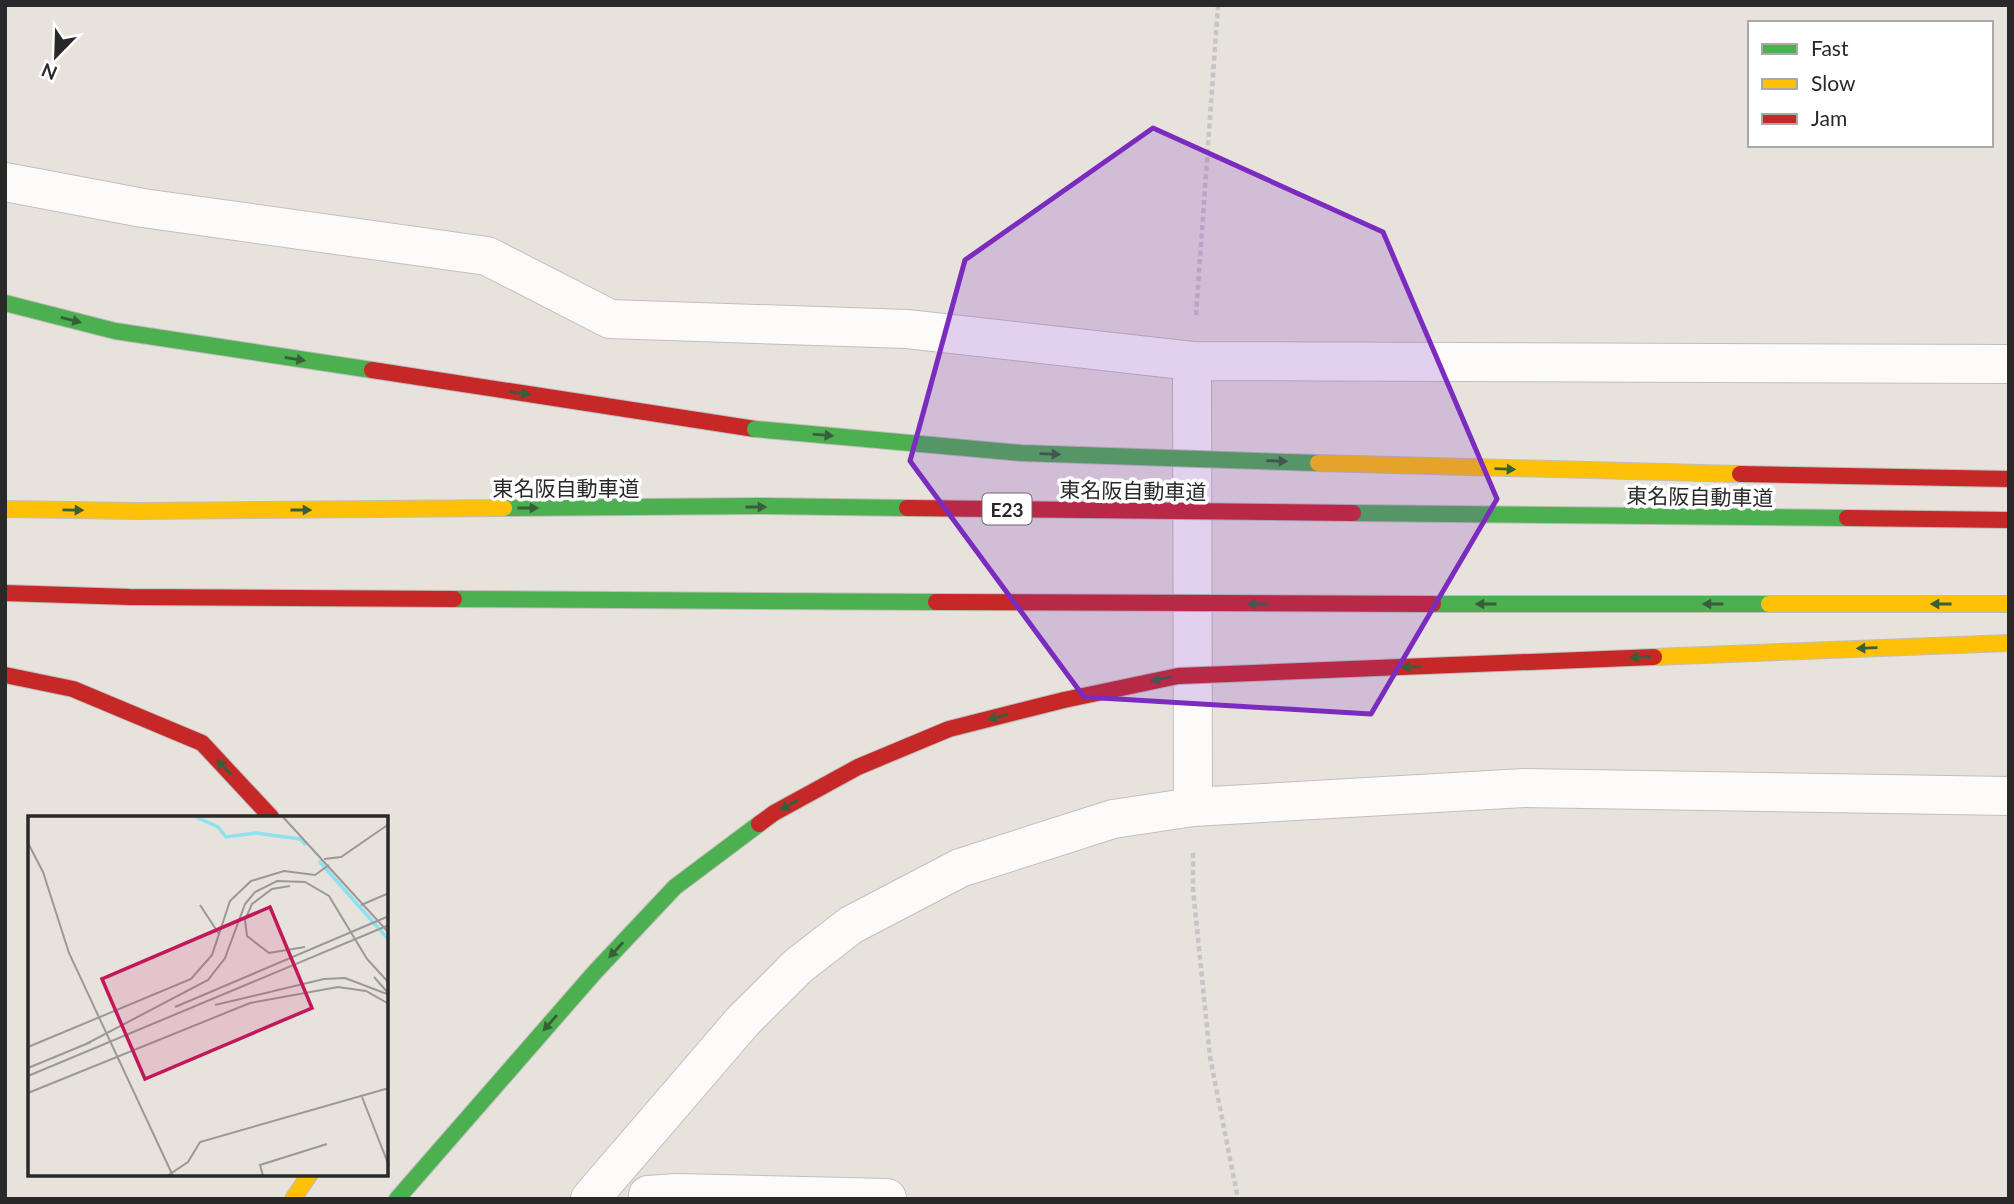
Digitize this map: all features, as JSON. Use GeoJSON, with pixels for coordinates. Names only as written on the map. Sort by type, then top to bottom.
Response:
{"type":"FeatureCollection","features":[{"type":"Feature","properties":{"kind":"highway"},"geometry":{"type":"LineString","coordinates":[[5,303],[116,331],[755,429],[1021,453],[1598,472],[2009,480]]}},
{"type":"Feature","properties":{"kind":"highway","name":"東名阪自動車道"},"geometry":{"type":"LineString","coordinates":[[5,509],[138,511],[758,506],[2009,520]]}},
{"type":"Feature","properties":{"kind":"highway"},"geometry":{"type":"LineString","coordinates":[[5,593],[130,597],[1145,603],[2009,604]]}},
{"type":"Feature","properties":{"kind":"highway"},"geometry":{"type":"LineString","coordinates":[[397,1199],[595,972],[675,887],[774,813],[858,767],[949,729],[1064,700],[1178,676],[2009,643]]}},
{"type":"Feature","properties":{"kind":"highway"},"geometry":{"type":"LineString","coordinates":[[5,675],[73,689],[202,743],[270,816]]}},
{"type":"Feature","properties":{"kind":"highway"},"geometry":{"type":"LineString","coordinates":[[293,1199],[309,1176]]}},
{"type":"Feature","properties":{"kind":"street"},"geometry":{"type":"LineString","coordinates":[[5,182],[143,208],[486,256],[610,318],[908,329],[1192,361],[2009,363]]}},
{"type":"Feature","properties":{"kind":"street"},"geometry":{"type":"LineString","coordinates":[[1192,361],[1194,807]]}},
{"type":"Feature","properties":{"kind":"street"},"geometry":{"type":"LineString","coordinates":[[590,1199],[742,1022],[799,966],[851,925],[960,868],[1113,819],[1194,807],[1524,788],[2009,796]]}},
{"type":"Feature","properties":{"kind":"street"},"geometry":{"type":"LineString","coordinates":[[627,1156],[648,1197],[677,1193],[887,1198]]}},
{"type":"Feature","properties":{"kind":"path"},"geometry":{"type":"LineString","coordinates":[[1192,361],[1218,5]]}},
{"type":"Feature","properties":{"kind":"path"},"geometry":{"type":"LineString","coordinates":[[1194,807],[1192,889],[1210,1057],[1238,1199]]}},
{"type":"Feature","properties":{"kind":"highlighted area"},"geometry":{"type":"Polygon","coordinates":[[[1153,128],[1383,232],[1497,499],[1371,714],[1084,697],[910,461],[965,260],[1153,128]]]}},
{"type":"Feature","properties":{"kind":"traffic: fast"},"geometry":{"type":"LineString","coordinates":[[5,303],[115,331],[372,370]]}},
{"type":"Feature","properties":{"kind":"traffic: fast"},"geometry":{"type":"LineString","coordinates":[[755,429],[1021,453],[1318,463]]}},
{"type":"Feature","properties":{"kind":"traffic: fast"},"geometry":{"type":"LineString","coordinates":[[504,508],[907,508]]}},
{"type":"Feature","properties":{"kind":"traffic: fast"},"geometry":{"type":"LineString","coordinates":[[1353,513],[1847,518]]}},
{"type":"Feature","properties":{"kind":"traffic: fast"},"geometry":{"type":"LineString","coordinates":[[454,599],[936,602]]}},
{"type":"Feature","properties":{"kind":"traffic: fast"},"geometry":{"type":"LineString","coordinates":[[1433,604],[1769,604]]}},
{"type":"Feature","properties":{"kind":"traffic: fast"},"geometry":{"type":"LineString","coordinates":[[397,1199],[595,972],[675,887],[759,824]]}},
{"type":"Feature","properties":{"kind":"traffic: slow"},"geometry":{"type":"LineString","coordinates":[[1318,463],[1740,474]]}},
{"type":"Feature","properties":{"kind":"traffic: slow"},"geometry":{"type":"LineString","coordinates":[[5,509],[138,511],[504,508]]}},
{"type":"Feature","properties":{"kind":"traffic: slow"},"geometry":{"type":"LineString","coordinates":[[1769,604],[2009,604]]}},
{"type":"Feature","properties":{"kind":"traffic: slow"},"geometry":{"type":"LineString","coordinates":[[1654,657],[2009,643]]}},
{"type":"Feature","properties":{"kind":"traffic: slow"},"geometry":{"type":"LineString","coordinates":[[293,1199],[309,1176]]}},
{"type":"Feature","properties":{"kind":"traffic: jam"},"geometry":{"type":"LineString","coordinates":[[372,370],[755,429]]}},
{"type":"Feature","properties":{"kind":"traffic: jam"},"geometry":{"type":"LineString","coordinates":[[1740,474],[2009,479]]}},
{"type":"Feature","properties":{"kind":"traffic: jam"},"geometry":{"type":"LineString","coordinates":[[907,508],[1353,513]]}},
{"type":"Feature","properties":{"kind":"traffic: jam"},"geometry":{"type":"LineString","coordinates":[[1847,518],[2009,520]]}},
{"type":"Feature","properties":{"kind":"traffic: jam"},"geometry":{"type":"LineString","coordinates":[[5,593],[130,597],[454,599]]}},
{"type":"Feature","properties":{"kind":"traffic: jam"},"geometry":{"type":"LineString","coordinates":[[936,602],[1433,604]]}},
{"type":"Feature","properties":{"kind":"traffic: jam"},"geometry":{"type":"LineString","coordinates":[[1064,700],[1178,676],[1654,657]]}},
{"type":"Feature","properties":{"kind":"traffic: jam"},"geometry":{"type":"LineString","coordinates":[[5,675],[73,689],[202,743],[270,816]]}},
{"type":"Feature","properties":{"kind":"traffic: jam"},"geometry":{"type":"LineString","coordinates":[[759,824],[858,767],[949,729],[1064,700]]}}]}
